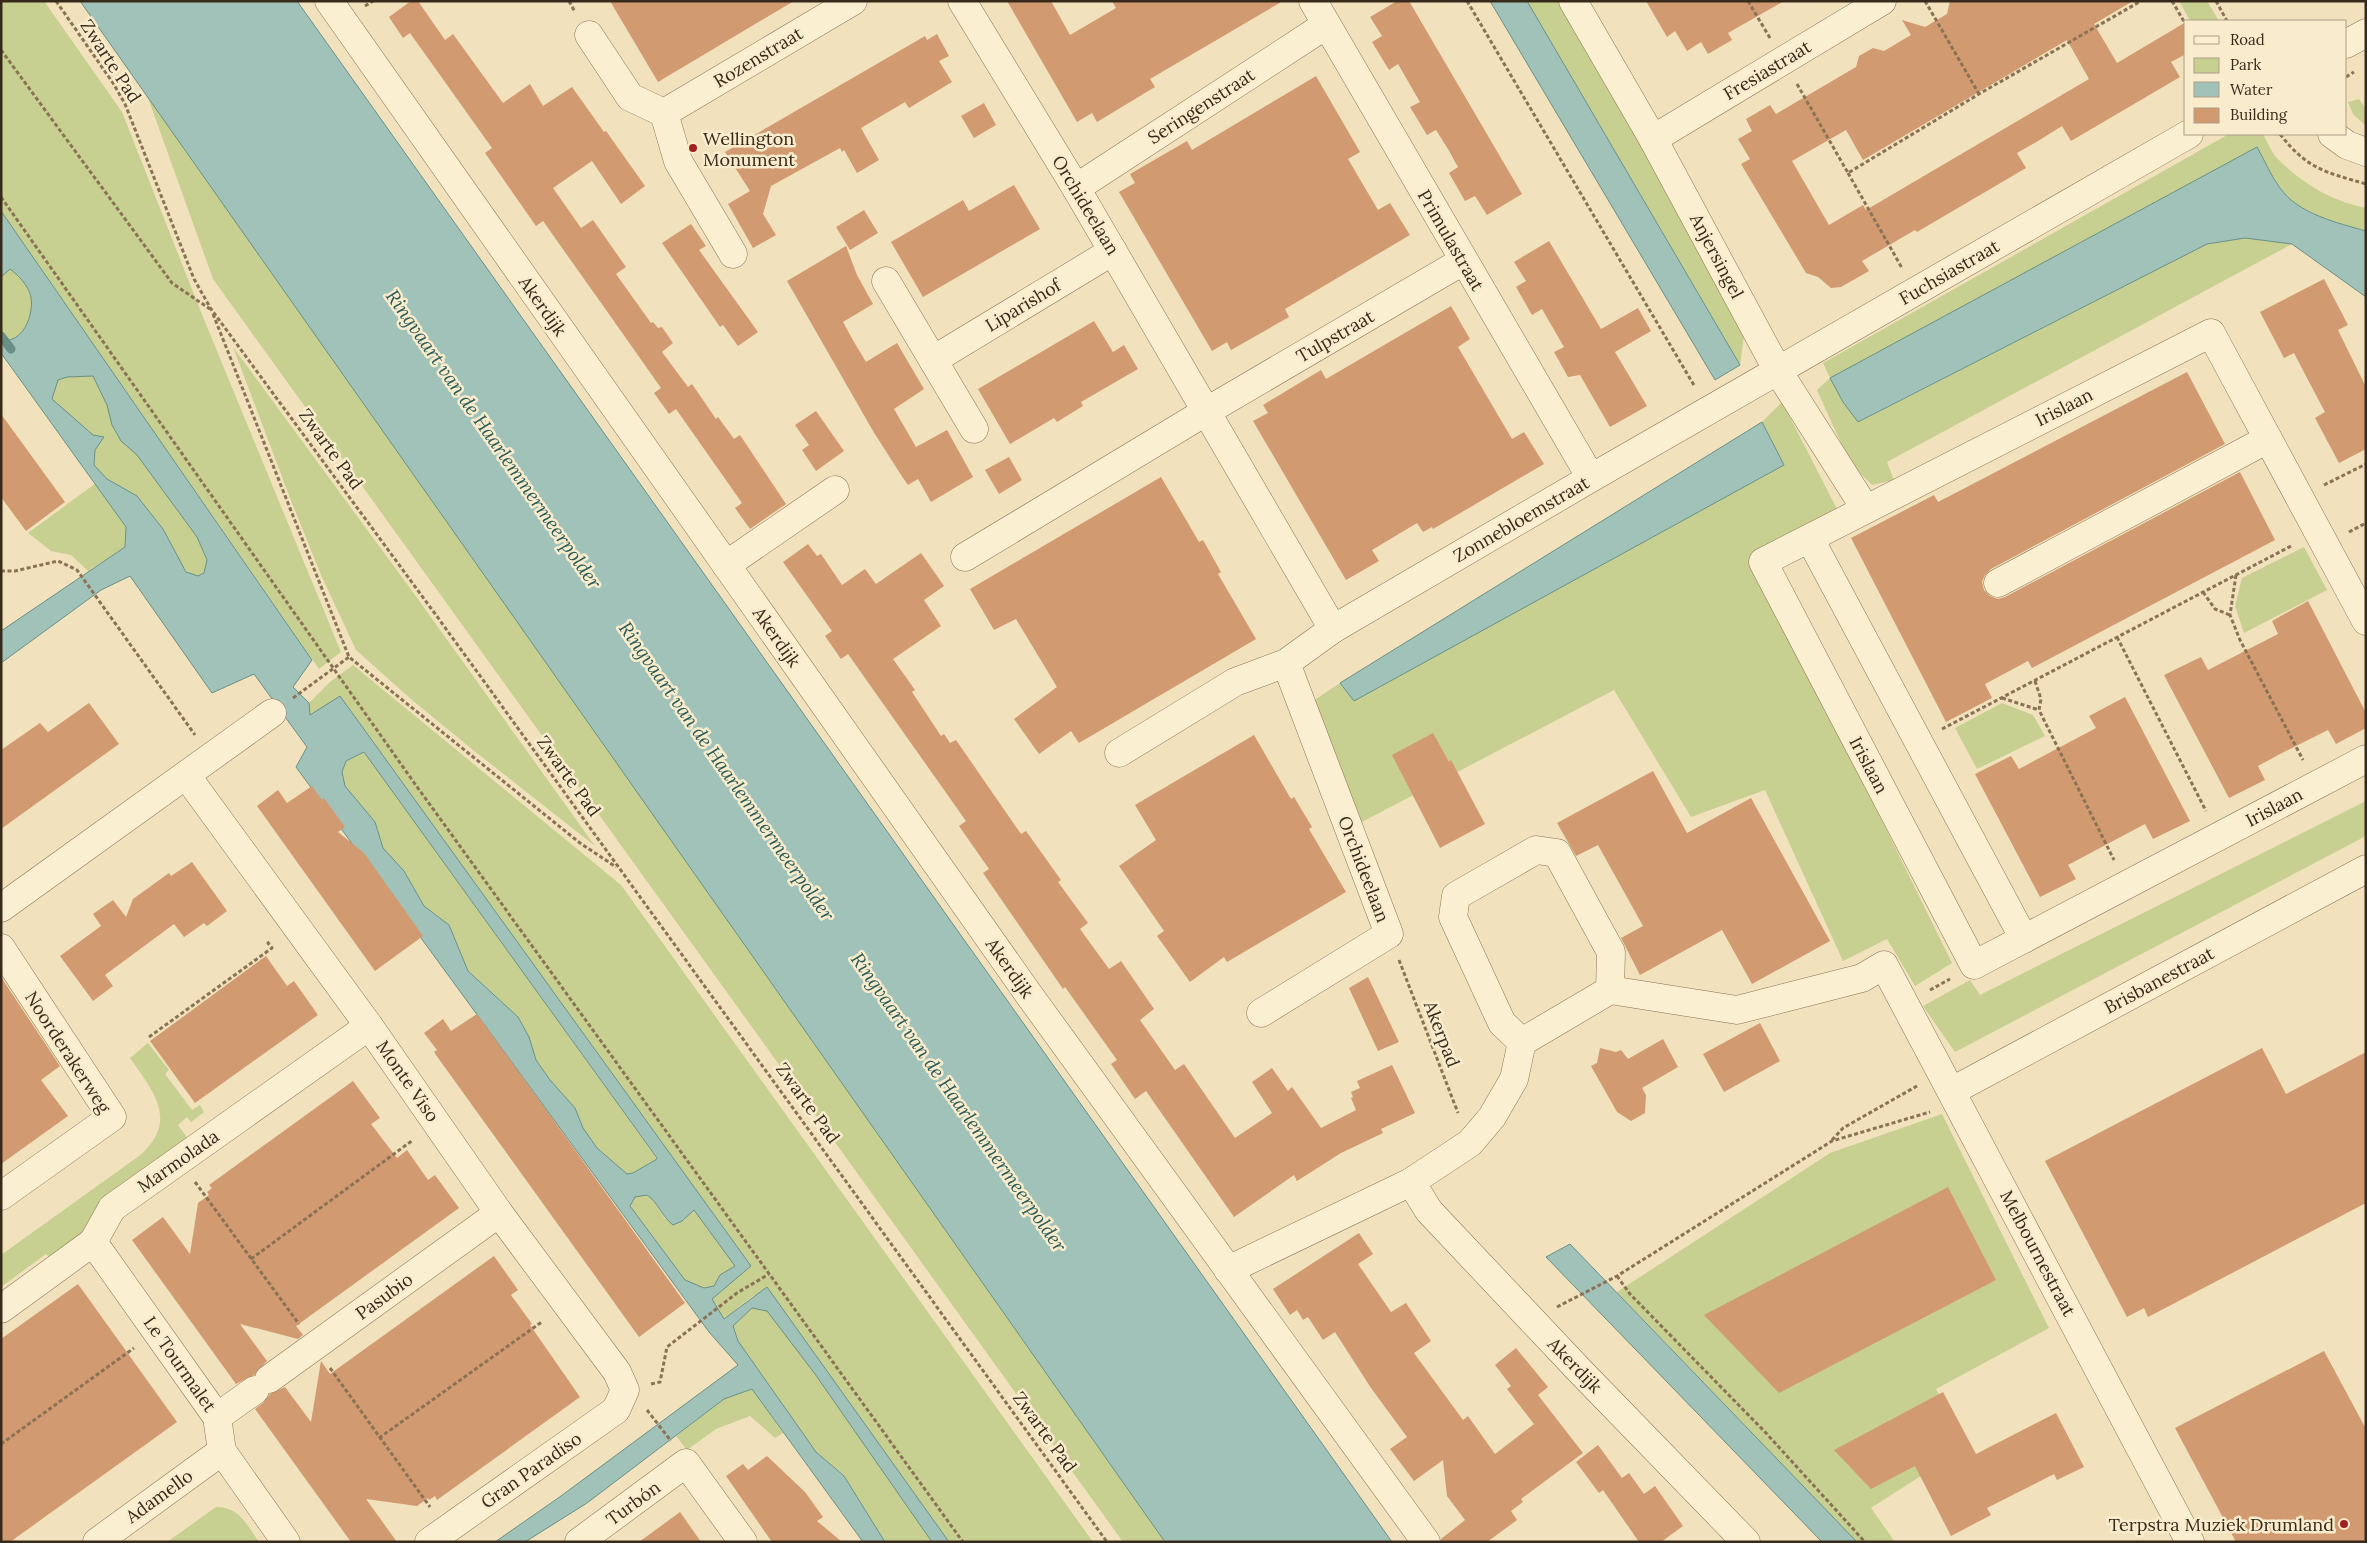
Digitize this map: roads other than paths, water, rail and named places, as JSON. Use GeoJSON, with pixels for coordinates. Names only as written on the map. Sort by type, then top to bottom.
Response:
{"type":"FeatureCollection","features":[{"type":"Feature","properties":{"kind":"street","name":"Akerdijk"},"geometry":{"type":"LineString","coordinates":[[329,1],[1028,992],[1426,1542]]}},
{"type":"Feature","properties":{"kind":"street","name":"Rozenstraat"},"geometry":{"type":"LineString","coordinates":[[664,113],[852,1]]}},
{"type":"Feature","properties":{"kind":"street","name":"Orchideelaan"},"geometry":{"type":"LineString","coordinates":[[962,1],[1076,188],[1333,629]]}},
{"type":"Feature","properties":{"kind":"street","name":"Primulastraat"},"geometry":{"type":"LineString","coordinates":[[1313,1],[1591,478]]}},
{"type":"Feature","properties":{"kind":"street","name":"Anjersingel"},"geometry":{"type":"LineString","coordinates":[[1573,1],[1653,139],[1778,371],[1865,508]]}},
{"type":"Feature","properties":{"kind":"street","name":"Fresiastraat"},"geometry":{"type":"LineString","coordinates":[[1653,139],[1882,1]]}},
{"type":"Feature","properties":{"kind":"street","name":"Seringenstraat"},"geometry":{"type":"LineString","coordinates":[[1076,188],[1326,24]]}},
{"type":"Feature","properties":{"kind":"street"},"geometry":{"type":"LineString","coordinates":[[2347,43],[2366,33]]}},
{"type":"Feature","properties":{"kind":"street"},"geometry":{"type":"LineString","coordinates":[[589,35],[630,97],[664,113],[678,160],[733,254]]}},
{"type":"Feature","properties":{"kind":"street","name":"Fuchsiastraat"},"geometry":{"type":"LineString","coordinates":[[1709,411],[2187,135]]}},
{"type":"Feature","properties":{"kind":"street"},"geometry":{"type":"LineString","coordinates":[[2333,135],[2347,145],[2366,152]]}},
{"type":"Feature","properties":{"kind":"street","name":"Liparishof"},"geometry":{"type":"LineString","coordinates":[[933,360],[1113,251]]}},
{"type":"Feature","properties":{"kind":"street","name":"Tulpstraat"},"geometry":{"type":"LineString","coordinates":[[1207,411],[1463,261]]}},
{"type":"Feature","properties":{"kind":"street"},"geometry":{"type":"LineString","coordinates":[[886,281],[974,429]]}},
{"type":"Feature","properties":{"kind":"street","name":"Irislaan"},"geometry":{"type":"LineString","coordinates":[[2366,621],[2211,332],[1763,562],[1974,965],[2366,759]]}},
{"type":"Feature","properties":{"kind":"street"},"geometry":{"type":"LineString","coordinates":[[965,557],[1207,411]]}},
{"type":"Feature","properties":{"kind":"street","name":"Zonnebloemstraat"},"geometry":{"type":"LineString","coordinates":[[1333,629],[1709,411]]}},
{"type":"Feature","properties":{"kind":"street"},"geometry":{"type":"LineString","coordinates":[[1998,583],[2268,439]]}},
{"type":"Feature","properties":{"kind":"street"},"geometry":{"type":"LineString","coordinates":[[726,565],[835,490]]}},
{"type":"Feature","properties":{"kind":"street"},"geometry":{"type":"LineString","coordinates":[[1810,539],[2024,939]]}},
{"type":"Feature","properties":{"kind":"street"},"geometry":{"type":"LineString","coordinates":[[1119,754],[1236,682],[1286,663],[1333,629]]}},
{"type":"Feature","properties":{"kind":"street","name":"Orchideelaan"},"geometry":{"type":"LineString","coordinates":[[1261,1013],[1389,934],[1286,663]]}},
{"type":"Feature","properties":{"kind":"street"},"geometry":{"type":"LineString","coordinates":[[1,908],[272,713]]}},
{"type":"Feature","properties":{"kind":"street","name":"Monte Viso"},"geometry":{"type":"LineString","coordinates":[[186,775],[369,1026],[500,1213],[617,1372],[633,1397]]}},
{"type":"Feature","properties":{"kind":"street"},"geometry":{"type":"LineString","coordinates":[[1228,1270],[1412,1182],[1470,1143],[1492,1117],[1514,1079],[1522,1042],[1610,990],[1611,952],[1557,853],[1536,850],[1456,896],[1453,917],[1502,1023],[1522,1042]]}},
{"type":"Feature","properties":{"kind":"street","name":"Brisbanestraat"},"geometry":{"type":"LineString","coordinates":[[1952,1091],[2366,869]]}},
{"type":"Feature","properties":{"kind":"street","name":"Noorderakerweg"},"geometry":{"type":"LineString","coordinates":[[1,948],[112,1117],[1,1196]]}},
{"type":"Feature","properties":{"kind":"street","name":"Melbournestraat"},"geometry":{"type":"LineString","coordinates":[[1610,990],[1737,1010],[1862,978],[1884,965],[2190,1542]]}},
{"type":"Feature","properties":{"kind":"street","name":"Marmolada"},"geometry":{"type":"LineString","coordinates":[[1,1309],[93,1242],[112,1208],[369,1026]]}},
{"type":"Feature","properties":{"kind":"street","name":"Akerdijk"},"geometry":{"type":"LineString","coordinates":[[1412,1182],[1429,1210],[1580,1372],[1746,1542]]}},
{"type":"Feature","properties":{"kind":"street","name":"Pasubio"},"geometry":{"type":"LineString","coordinates":[[217,1417],[500,1213]]}},
{"type":"Feature","properties":{"kind":"street","name":"Le Tourmalet"},"geometry":{"type":"LineString","coordinates":[[93,1242],[217,1417],[222,1451],[286,1542]]}},
{"type":"Feature","properties":{"kind":"street","name":"Gran Paradiso"},"geometry":{"type":"LineString","coordinates":[[438,1536],[633,1397]]}},
{"type":"Feature","properties":{"kind":"street","name":"Adamello"},"geometry":{"type":"LineString","coordinates":[[97,1542],[222,1451]]}},
{"type":"Feature","properties":{"kind":"street","name":"Turbón"},"geometry":{"type":"LineString","coordinates":[[579,1542],[680,1454],[744,1542]]}},
{"type":"Feature","properties":{"kind":"water","name":"Ringvaart van de Haarlemmermeerpolder"},"geometry":{"type":"Polygon","coordinates":[[[80,1],[297,1],[1392,1542],[1165,1542],[80,1]]]}},
{"type":"Feature","properties":{"kind":"water"},"geometry":{"type":"Polygon","coordinates":[[[1490,1],[1527,1],[1740,365],[1715,380],[1490,1]]]}},
{"type":"Feature","properties":{"kind":"water"},"geometry":{"type":"Polygon","coordinates":[[[2257,147],[2280,188],[2297,205],[2319,216],[2366,231],[2366,297],[2292,244],[2245,238],[2207,244],[1858,422],[1843,402],[1830,378],[2257,147]]]}},
{"type":"Feature","properties":{"kind":"water"},"geometry":{"type":"Polygon","coordinates":[[[1,211],[312,660],[293,687],[309,703],[310,715],[340,696],[751,1266],[712,1299],[724,1319],[767,1287],[949,1542],[932,1542],[815,1374],[767,1311],[752,1308],[733,1326],[738,1341],[816,1452],[844,1476],[885,1542],[863,1542],[752,1389],[724,1399],[587,1503],[525,1542],[495,1542],[561,1496],[738,1365],[709,1332],[296,767],[307,747],[254,674],[212,693],[130,576],[101,590],[1,663],[1,631],[125,547],[126,527],[1,353],[1,340],[15,338],[21,333],[29,320],[31,297],[23,281],[10,269],[1,277],[1,211]],[[93,376],[67,377],[58,380],[52,399],[93,435],[104,437],[95,450],[94,465],[107,479],[137,496],[163,529],[186,572],[198,576],[204,573],[207,560],[197,537],[137,455],[121,441],[112,425],[107,405],[93,376]],[[364,752],[346,761],[342,772],[345,786],[375,822],[383,848],[404,871],[424,906],[449,925],[468,971],[518,1017],[529,1037],[536,1060],[550,1080],[575,1108],[583,1128],[597,1148],[627,1174],[633,1173],[657,1159],[364,752]],[[647,1195],[635,1197],[630,1206],[685,1280],[704,1288],[714,1286],[720,1275],[735,1266],[694,1210],[682,1221],[673,1225],[647,1195]]]}},
{"type":"Feature","properties":{"kind":"water"},"geometry":{"type":"Polygon","coordinates":[[[1762,422],[1784,465],[1354,701],[1340,683],[1762,422]]]}},
{"type":"Feature","properties":{"kind":"water"},"geometry":{"type":"Polygon","coordinates":[[[1570,1244],[1857,1542],[1822,1542],[1546,1257],[1570,1244]]]}},
{"type":"Feature","properties":{"kind":"waterway"},"geometry":{"type":"LineString","coordinates":[[1,336],[11,349]]}},
{"type":"Feature","properties":{"kind":"place","name":"Wellington Monument"},"geometry":{"type":"Point","coordinates":[693,148]}},
{"type":"Feature","properties":{"kind":"place","name":"Terpstra Muziek Drumland"},"geometry":{"type":"Point","coordinates":[2344,1524]}}]}
